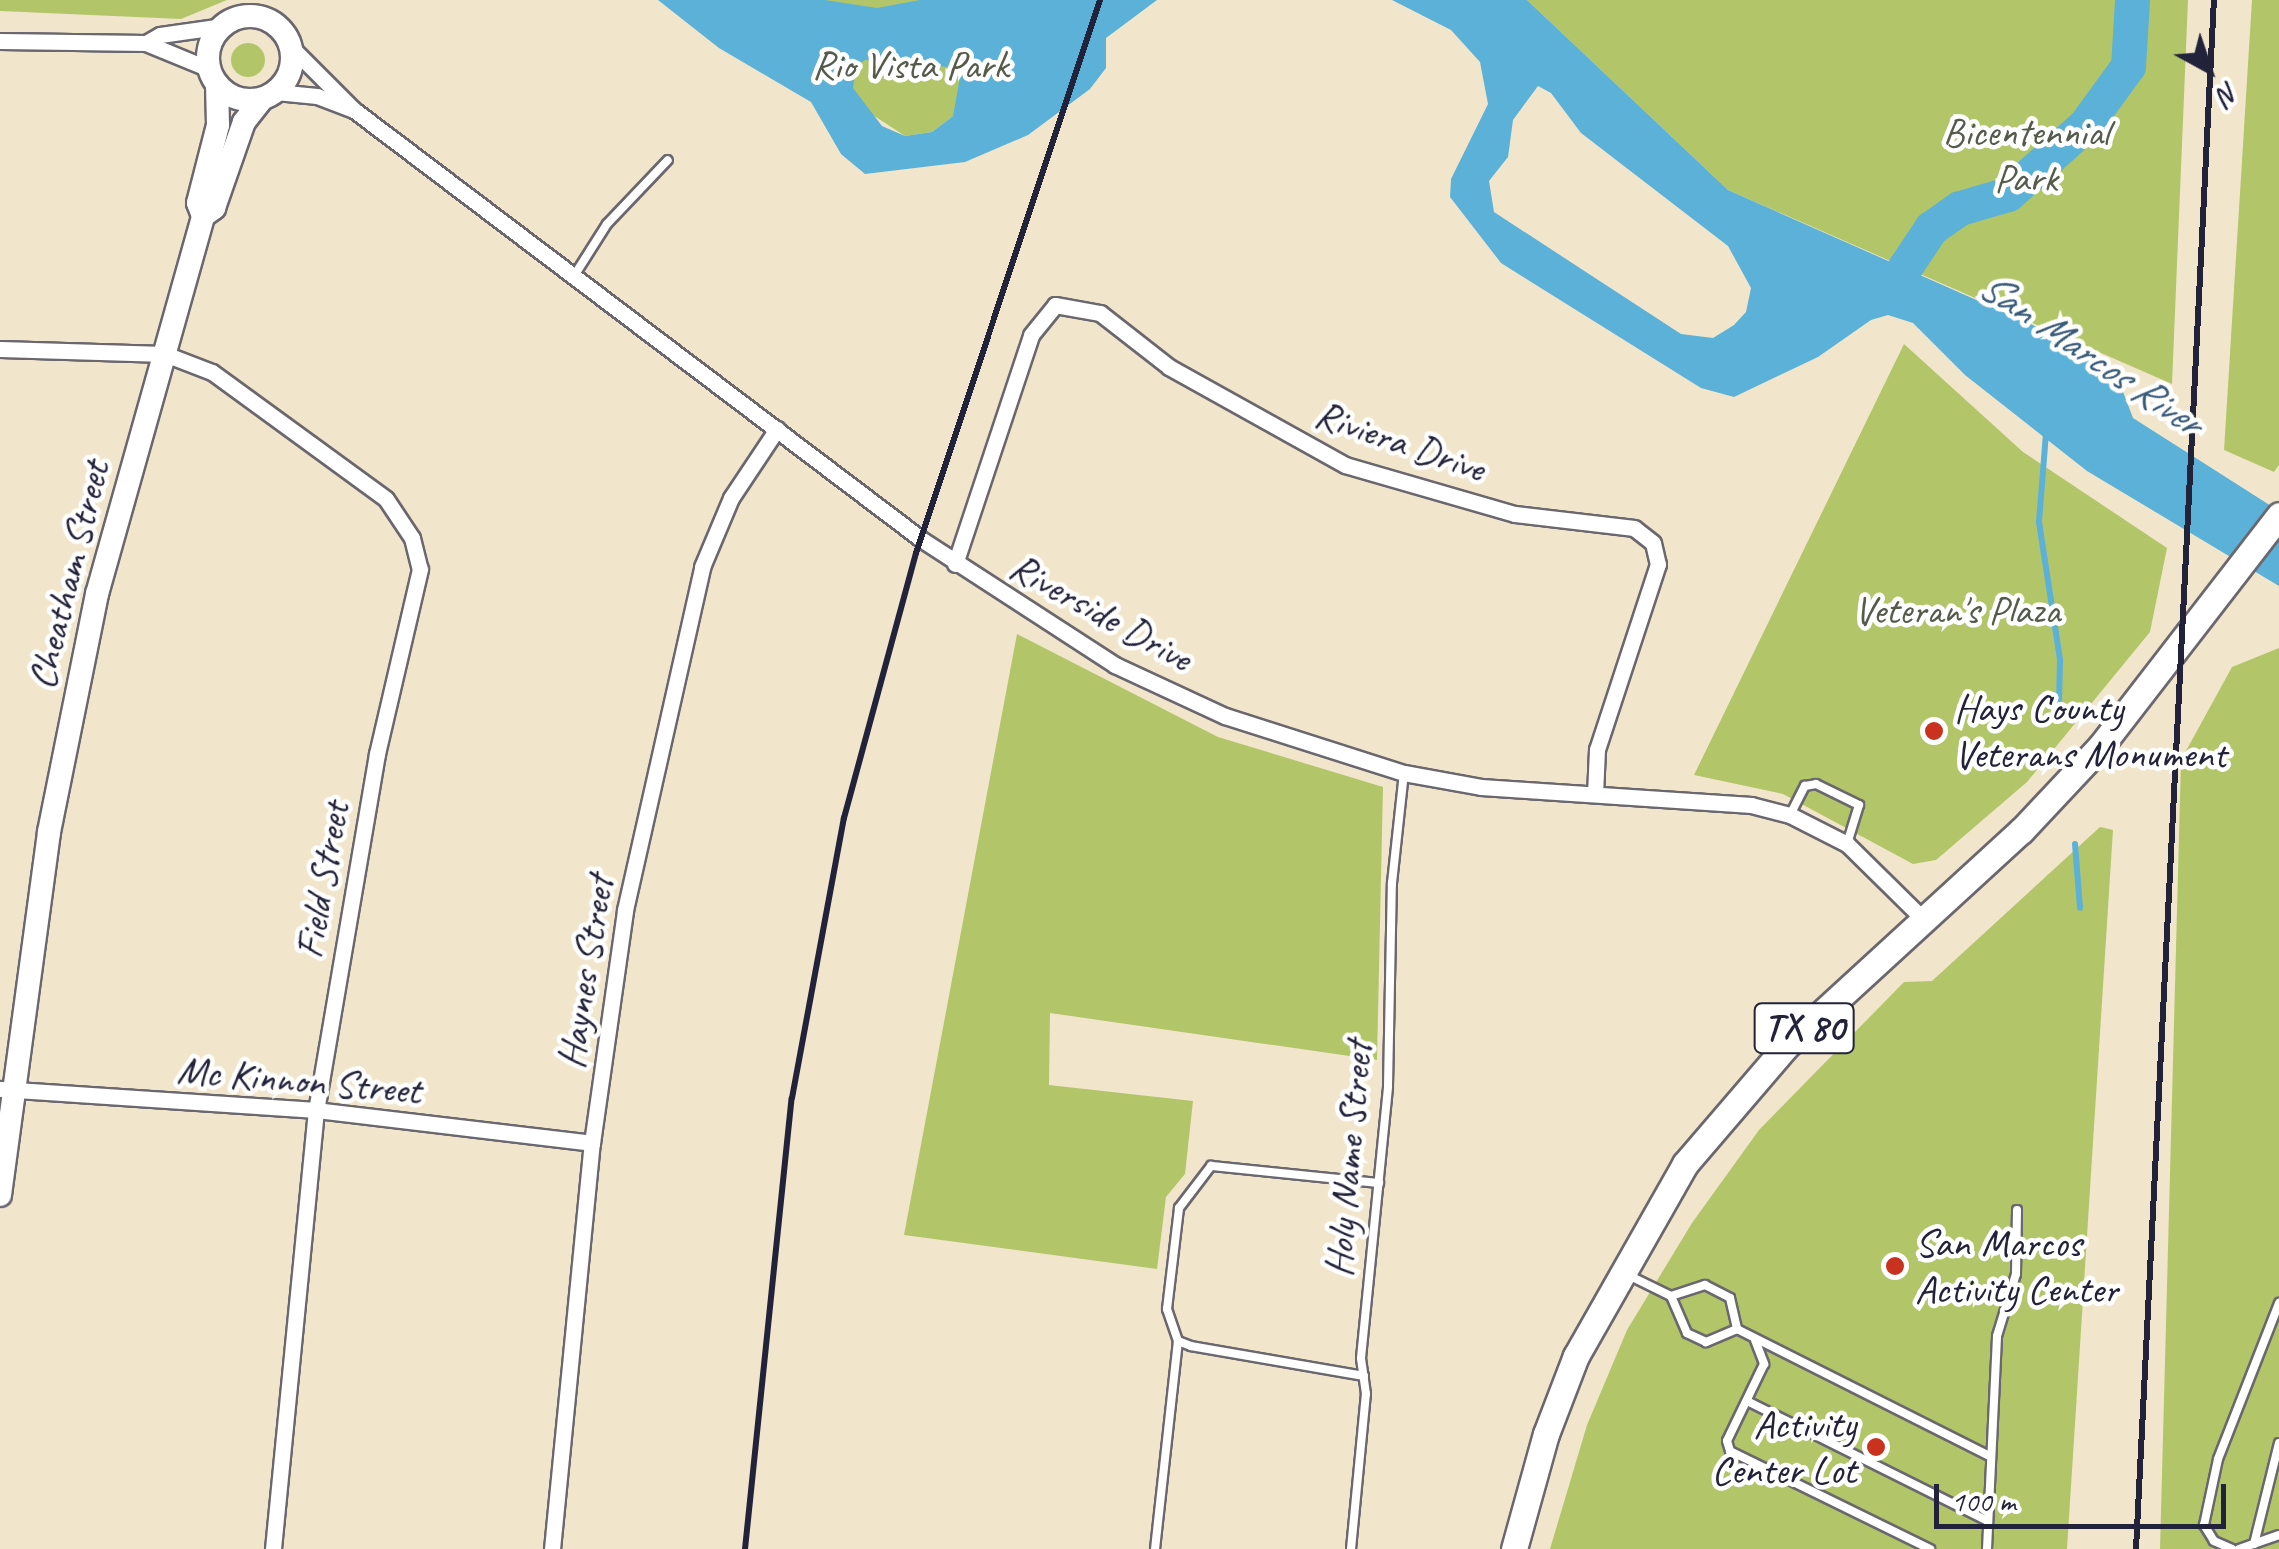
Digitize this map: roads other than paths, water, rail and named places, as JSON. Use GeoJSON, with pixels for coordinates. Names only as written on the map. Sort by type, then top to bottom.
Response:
{"type":"FeatureCollection","features":[{"type":"Feature","properties":{"kind":"main road","name":"TX 80"},"geometry":{"type":"LineString","coordinates":[[1514,1549],[1546,1434],[1620,1271],[1660,1200],[1713,1128],[1786,1046],[1922,917],[2021,831],[2100,748],[2279,515]]}},
{"type":"Feature","properties":{"kind":"street"},"geometry":{"type":"LineString","coordinates":[[0,41],[146,43],[213,77],[237,98],[269,95],[290,72],[282,0]]}},
{"type":"Feature","properties":{"kind":"street"},"geometry":{"type":"LineString","coordinates":[[146,43],[160,34],[235,15],[262,18],[288,40]]}},
{"type":"Feature","properties":{"kind":"street"},"geometry":{"type":"LineString","coordinates":[[213,77],[210,46],[235,15]]}},
{"type":"Feature","properties":{"kind":"street","name":"Riverside Drive"},"geometry":{"type":"LineString","coordinates":[[288,40],[354,110],[776,430],[954,564],[1115,666],[1226,716],[1404,773],[1481,787],[1751,805],[1790,815],[1847,844],[1922,917]]}},
{"type":"Feature","properties":{"kind":"street","name":"Cheatham Street"},"geometry":{"type":"LineString","coordinates":[[204,216],[198,203],[218,125],[213,77]]}},
{"type":"Feature","properties":{"kind":"street","name":"Riverside Drive"},"geometry":{"type":"LineString","coordinates":[[269,95],[317,96],[354,110]]}},
{"type":"Feature","properties":{"kind":"street","name":"Cheatham Street"},"geometry":{"type":"LineString","coordinates":[[0,1195],[6,1089],[49,832],[97,594],[204,216],[214,208],[244,122],[269,95]]}},
{"type":"Feature","properties":{"kind":"street","name":"Riviera Drive"},"geometry":{"type":"LineString","coordinates":[[954,564],[1031,335],[1055,306],[1100,313],[1182,375],[1345,465],[1515,514],[1634,528],[1653,543],[1658,564],[1597,749],[1594,794]]}},
{"type":"Feature","properties":{"kind":"street","name":"Field Street"},"geometry":{"type":"LineString","coordinates":[[0,349],[165,354],[212,372],[386,499],[412,538],[420,569],[377,754],[316,1110],[273,1549]]}},
{"type":"Feature","properties":{"kind":"street","name":"Haynes Street"},"geometry":{"type":"LineString","coordinates":[[552,1549],[592,1143],[626,910],[693,601],[731,498],[776,430]]}},
{"type":"Feature","properties":{"kind":"street","name":"Mc Kinnon Street"},"geometry":{"type":"LineString","coordinates":[[6,1089],[316,1110],[592,1143]]}},
{"type":"Feature","properties":{"kind":"lane"},"geometry":{"type":"LineString","coordinates":[[574,276],[607,224],[668,160]]}},
{"type":"Feature","properties":{"kind":"lane","name":"Holy Name Street"},"geometry":{"type":"LineString","coordinates":[[1351,1549],[1388,1086],[1392,883],[1404,773]]}},
{"type":"Feature","properties":{"kind":"lane"},"geometry":{"type":"LineString","coordinates":[[1790,815],[1805,786],[1816,784],[1859,805],[1847,844]]}},
{"type":"Feature","properties":{"kind":"lane"},"geometry":{"type":"LineString","coordinates":[[1155,1549],[1178,1340],[1167,1310],[1180,1208],[1211,1166],[1379,1183]]}},
{"type":"Feature","properties":{"kind":"lane"},"geometry":{"type":"LineString","coordinates":[[1987,1549],[1997,1336],[2016,1274],[2017,1210]]}},
{"type":"Feature","properties":{"kind":"lane"},"geometry":{"type":"LineString","coordinates":[[1620,1271],[1671,1296],[1706,1285],[1724,1290],[1737,1329],[1755,1340],[1768,1340],[1991,1457]]}},
{"type":"Feature","properties":{"kind":"lane"},"geometry":{"type":"LineString","coordinates":[[1671,1296],[1681,1326],[1694,1339],[1717,1339],[1737,1329]]}},
{"type":"Feature","properties":{"kind":"lane"},"geometry":{"type":"LineString","coordinates":[[2279,1303],[2218,1460],[2204,1525],[2214,1542],[2235,1549],[2279,1535]]}},
{"type":"Feature","properties":{"kind":"lane"},"geometry":{"type":"LineString","coordinates":[[1178,1340],[1364,1376]]}},
{"type":"Feature","properties":{"kind":"lane"},"geometry":{"type":"LineString","coordinates":[[1755,1340],[1764,1364],[1727,1440],[1730,1451],[1930,1549]]}},
{"type":"Feature","properties":{"kind":"lane"},"geometry":{"type":"LineString","coordinates":[[1747,1401],[1988,1521]]}},
{"type":"Feature","properties":{"kind":"lane"},"geometry":{"type":"LineString","coordinates":[[2254,1544],[2279,1443]]}},
{"type":"Feature","properties":{"kind":"water"},"geometry":{"type":"Polygon","coordinates":[[[658,0],[825,0],[877,8],[920,0],[1157,0],[1106,38],[1106,68],[1090,89],[1028,135],[965,162],[865,174],[841,154],[811,102],[719,48],[658,0]],[[865,60],[856,67],[853,88],[882,126],[905,136],[932,132],[953,116],[960,77],[948,67],[865,60]]]}},
{"type":"Feature","properties":{"kind":"water","name":"San Marcos River"},"geometry":{"type":"Polygon","coordinates":[[[1392,0],[1527,0],[1728,190],[2096,353],[2117,376],[2133,418],[2279,511],[2279,586],[2087,471],[1965,375],[1913,323],[1888,315],[1871,320],[1818,357],[1734,397],[1701,388],[1501,263],[1450,197],[1451,179],[1488,104],[1480,62],[1451,30],[1392,0]],[[1538,86],[1513,120],[1508,157],[1489,181],[1494,212],[1681,334],[1713,338],[1734,325],[1746,312],[1751,288],[1728,246],[1581,133],[1551,93],[1538,86]]]}},
{"type":"Feature","properties":{"kind":"waterway"},"geometry":{"type":"LineString","coordinates":[[1893,285],[1931,228],[1960,208],[2008,194],[2085,125],[2128,66],[2132,0]]}},
{"type":"Feature","properties":{"kind":"waterway"},"geometry":{"type":"LineString","coordinates":[[2046,433],[2039,522],[2060,660],[2059,705]]}},
{"type":"Feature","properties":{"kind":"waterway"},"geometry":{"type":"LineString","coordinates":[[2075,844],[2080,908]]}},
{"type":"Feature","properties":{"kind":"railway"},"geometry":{"type":"LineString","coordinates":[[745,1549],[792,1098],[844,818],[916,553],[1100,0]]}},
{"type":"Feature","properties":{"kind":"railway"},"geometry":{"type":"LineString","coordinates":[[2136,1549],[2214,0]]}},
{"type":"Feature","properties":{"kind":"place","name":"Hays County Veterans Monument"},"geometry":{"type":"Point","coordinates":[1934,731]}},
{"type":"Feature","properties":{"kind":"place","name":"San Marcos Activity Center"},"geometry":{"type":"Point","coordinates":[1895,1266]}},
{"type":"Feature","properties":{"kind":"place","name":"Activity Center Lot"},"geometry":{"type":"Point","coordinates":[1876,1447]}},
{"type":"Feature","properties":{"kind":"park label","name":"Rio Vista Park"},"geometry":{"type":"Point","coordinates":[910,65]}},
{"type":"Feature","properties":{"kind":"park label","name":"Bicentennial Park"},"geometry":{"type":"Point","coordinates":[2026,155]}},
{"type":"Feature","properties":{"kind":"park label","name":"Veteran's Plaza"},"geometry":{"type":"Point","coordinates":[1957,610]}}]}
